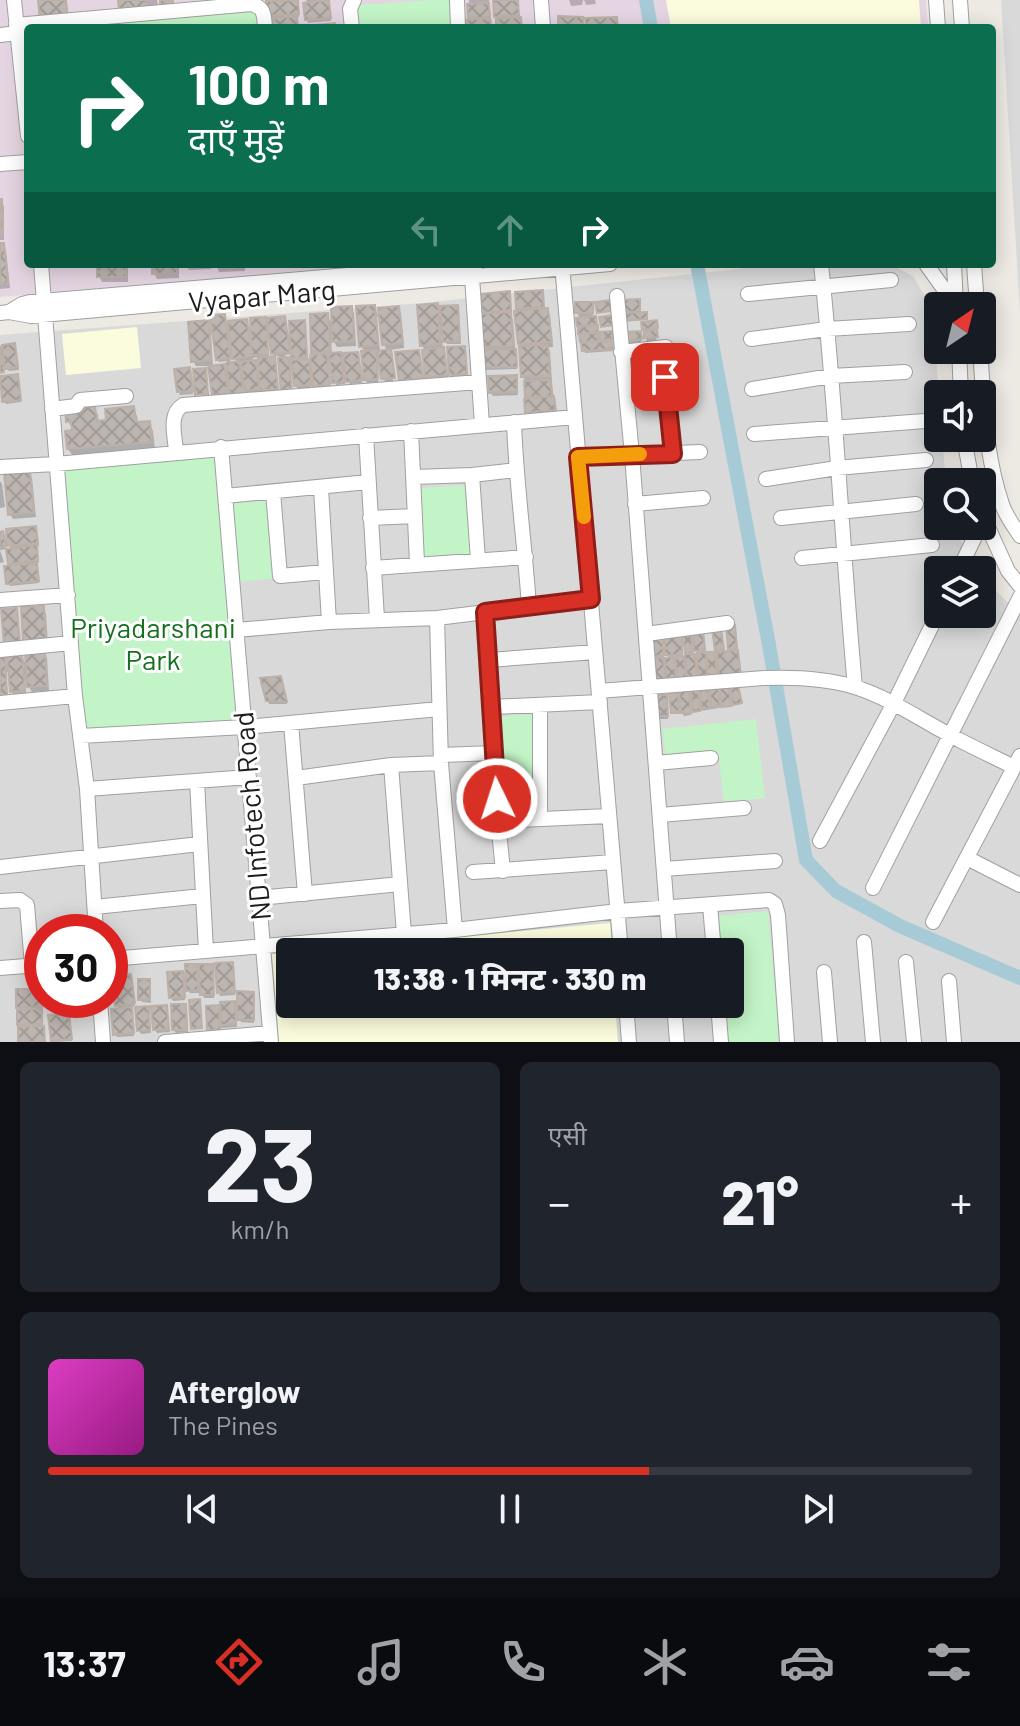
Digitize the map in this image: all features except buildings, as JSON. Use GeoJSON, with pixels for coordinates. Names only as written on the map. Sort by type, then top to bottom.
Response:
{"type":"FeatureCollection","features":[{"type":"Feature","properties":{"kind":"street"},"geometry":{"type":"LineString","coordinates":[[14,0],[24,97]]}},
{"type":"Feature","properties":{"kind":"street"},"geometry":{"type":"LineString","coordinates":[[352,24],[350,9],[354,0]]}},
{"type":"Feature","properties":{"kind":"street"},"geometry":{"type":"LineString","coordinates":[[457,0],[458,24]]}},
{"type":"Feature","properties":{"kind":"street"},"geometry":{"type":"LineString","coordinates":[[541,0],[543,24]]}},
{"type":"Feature","properties":{"kind":"street"},"geometry":{"type":"LineString","coordinates":[[936,0],[938,24]]}},
{"type":"Feature","properties":{"kind":"street"},"geometry":{"type":"LineString","coordinates":[[960,0],[962,24]]}},
{"type":"Feature","properties":{"kind":"street"},"geometry":{"type":"LineString","coordinates":[[92,24],[252,4],[263,10],[265,24]]}},
{"type":"Feature","properties":{"kind":"street"},"geometry":{"type":"LineString","coordinates":[[0,35],[24,29]]}},
{"type":"Feature","properties":{"kind":"street"},"geometry":{"type":"LineString","coordinates":[[0,164],[24,162]]}},
{"type":"Feature","properties":{"kind":"street"},"geometry":{"type":"LineString","coordinates":[[41,268],[95,914]]}},
{"type":"Feature","properties":{"kind":"street","name":"Vyapar Marg"},"geometry":{"type":"LineString","coordinates":[[4,312],[26,316],[45,308],[527,268]]}},
{"type":"Feature","properties":{"kind":"street"},"geometry":{"type":"LineString","coordinates":[[562,268],[620,938]]}},
{"type":"Feature","properties":{"kind":"street"},"geometry":{"type":"LineString","coordinates":[[821,268],[855,687]]}},
{"type":"Feature","properties":{"kind":"street"},"geometry":{"type":"LineString","coordinates":[[929,268],[946,292]]}},
{"type":"Feature","properties":{"kind":"street"},"geometry":{"type":"LineString","coordinates":[[954,268],[955,292]]}},
{"type":"Feature","properties":{"kind":"street"},"geometry":{"type":"LineString","coordinates":[[974,268],[976,292]]}},
{"type":"Feature","properties":{"kind":"street"},"geometry":{"type":"LineString","coordinates":[[474,271],[482,425]]}},
{"type":"Feature","properties":{"kind":"street"},"geometry":{"type":"LineString","coordinates":[[748,294],[891,280]]}},
{"type":"Feature","properties":{"kind":"street"},"geometry":{"type":"LineString","coordinates":[[617,296],[669,938]]}},
{"type":"Feature","properties":{"kind":"street"},"geometry":{"type":"LineString","coordinates":[[751,339],[827,329],[909,324]]}},
{"type":"Feature","properties":{"kind":"street"},"geometry":{"type":"LineString","coordinates":[[621,352],[666,347]]}},
{"type":"Feature","properties":{"kind":"street"},"geometry":{"type":"LineString","coordinates":[[981,364],[993,470],[1002,507],[1020,536]]}},
{"type":"Feature","properties":{"kind":"street"},"geometry":{"type":"LineString","coordinates":[[752,389],[831,376],[905,372]]}},
{"type":"Feature","properties":{"kind":"street"},"geometry":{"type":"LineString","coordinates":[[665,377],[673,454]]}},
{"type":"Feature","properties":{"kind":"street"},"geometry":{"type":"LineString","coordinates":[[176,451],[174,415],[183,405],[479,382]]}},
{"type":"Feature","properties":{"kind":"street"},"geometry":{"type":"LineString","coordinates":[[52,409],[76,406],[80,400],[126,396]]}},
{"type":"Feature","properties":{"kind":"street"},"geometry":{"type":"LineString","coordinates":[[0,467],[575,417]]}},
{"type":"Feature","properties":{"kind":"street"},"geometry":{"type":"LineString","coordinates":[[754,434],[924,421]]}},
{"type":"Feature","properties":{"kind":"street"},"geometry":{"type":"LineString","coordinates":[[514,422],[529,607]]}},
{"type":"Feature","properties":{"kind":"street"},"geometry":{"type":"LineString","coordinates":[[411,431],[417,563]]}},
{"type":"Feature","properties":{"kind":"street"},"geometry":{"type":"LineString","coordinates":[[366,435],[377,619]]}},
{"type":"Feature","properties":{"kind":"street","name":"ND Infotech Road"},"geometry":{"type":"LineString","coordinates":[[221,447],[271,1038]]}},
{"type":"Feature","properties":{"kind":"street"},"geometry":{"type":"LineString","coordinates":[[578,457],[700,452]]}},
{"type":"Feature","properties":{"kind":"street"},"geometry":{"type":"LineString","coordinates":[[766,479],[837,468],[926,460]]}},
{"type":"Feature","properties":{"kind":"street"},"geometry":{"type":"LineString","coordinates":[[414,477],[516,470]]}},
{"type":"Feature","properties":{"kind":"street"},"geometry":{"type":"LineString","coordinates":[[472,475],[478,560]]}},
{"type":"Feature","properties":{"kind":"street"},"geometry":{"type":"LineString","coordinates":[[225,496],[368,482]]}},
{"type":"Feature","properties":{"kind":"street"},"geometry":{"type":"LineString","coordinates":[[321,488],[329,622]]}},
{"type":"Feature","properties":{"kind":"street"},"geometry":{"type":"LineString","coordinates":[[273,492],[280,576],[325,572]]}},
{"type":"Feature","properties":{"kind":"street"},"geometry":{"type":"LineString","coordinates":[[635,504],[703,498]]}},
{"type":"Feature","properties":{"kind":"street"},"geometry":{"type":"LineString","coordinates":[[781,518],[916,504]]}},
{"type":"Feature","properties":{"kind":"street"},"geometry":{"type":"LineString","coordinates":[[370,518],[415,516]]}},
{"type":"Feature","properties":{"kind":"street"},"geometry":{"type":"LineString","coordinates":[[992,540],[1008,571],[1020,586]]}},
{"type":"Feature","properties":{"kind":"street"},"geometry":{"type":"LineString","coordinates":[[802,558],[932,545]]}},
{"type":"Feature","properties":{"kind":"street"},"geometry":{"type":"LineString","coordinates":[[373,568],[526,557]]}},
{"type":"Feature","properties":{"kind":"street"},"geometry":{"type":"LineString","coordinates":[[0,600],[68,595]]}},
{"type":"Feature","properties":{"kind":"street"},"geometry":{"type":"LineString","coordinates":[[873,888],[1020,597]]}},
{"type":"Feature","properties":{"kind":"street"},"geometry":{"type":"LineString","coordinates":[[237,630],[377,619],[437,618],[591,599]]}},
{"type":"Feature","properties":{"kind":"street"},"geometry":{"type":"LineString","coordinates":[[485,612],[503,871]]}},
{"type":"Feature","properties":{"kind":"street"},"geometry":{"type":"LineString","coordinates":[[437,618],[441,759],[455,930]]}},
{"type":"Feature","properties":{"kind":"street"},"geometry":{"type":"LineString","coordinates":[[646,634],[727,623]]}},
{"type":"Feature","properties":{"kind":"street"},"geometry":{"type":"LineString","coordinates":[[820,841],[931,628]]}},
{"type":"Feature","properties":{"kind":"street"},"geometry":{"type":"LineString","coordinates":[[0,650],[71,643]]}},
{"type":"Feature","properties":{"kind":"street"},"geometry":{"type":"LineString","coordinates":[[489,660],[595,652]]}},
{"type":"Feature","properties":{"kind":"street"},"geometry":{"type":"LineString","coordinates":[[491,707],[540,706],[650,686],[764,678],[812,679],[855,687],[894,703],[950,735],[1017,762],[933,922]]}},
{"type":"Feature","properties":{"kind":"street"},"geometry":{"type":"LineString","coordinates":[[0,703],[75,696]]}},
{"type":"Feature","properties":{"kind":"street"},"geometry":{"type":"LineString","coordinates":[[540,706],[540,819]]}},
{"type":"Feature","properties":{"kind":"street"},"geometry":{"type":"LineString","coordinates":[[80,736],[245,727],[439,709]]}},
{"type":"Feature","properties":{"kind":"street"},"geometry":{"type":"LineString","coordinates":[[291,723],[305,894]]}},
{"type":"Feature","properties":{"kind":"street"},"geometry":{"type":"LineString","coordinates":[[296,778],[494,753]]}},
{"type":"Feature","properties":{"kind":"street"},"geometry":{"type":"LineString","coordinates":[[656,763],[711,758]]}},
{"type":"Feature","properties":{"kind":"street"},"geometry":{"type":"LineString","coordinates":[[391,765],[404,934]]}},
{"type":"Feature","properties":{"kind":"street"},"geometry":{"type":"LineString","coordinates":[[87,789],[249,777]]}},
{"type":"Feature","properties":{"kind":"street"},"geometry":{"type":"LineString","coordinates":[[197,781],[206,951]]}},
{"type":"Feature","properties":{"kind":"street"},"geometry":{"type":"LineString","coordinates":[[660,815],[744,808]]}},
{"type":"Feature","properties":{"kind":"street"},"geometry":{"type":"LineString","coordinates":[[498,821],[609,816]]}},
{"type":"Feature","properties":{"kind":"street"},"geometry":{"type":"LineString","coordinates":[[0,867],[199,844]]}},
{"type":"Feature","properties":{"kind":"street"},"geometry":{"type":"LineString","coordinates":[[967,858],[1020,885]]}},
{"type":"Feature","properties":{"kind":"street"},"geometry":{"type":"LineString","coordinates":[[664,869],[775,861]]}},
{"type":"Feature","properties":{"kind":"street"},"geometry":{"type":"LineString","coordinates":[[473,872],[613,862]]}},
{"type":"Feature","properties":{"kind":"street"},"geometry":{"type":"LineString","coordinates":[[259,898],[400,884]]}},
{"type":"Feature","properties":{"kind":"street"},"geometry":{"type":"LineString","coordinates":[[95,907],[202,896]]}},
{"type":"Feature","properties":{"kind":"street"},"geometry":{"type":"LineString","coordinates":[[0,901],[20,900],[27,905],[28,914]]}},
{"type":"Feature","properties":{"kind":"street"},"geometry":{"type":"LineString","coordinates":[[128,958],[455,930],[618,911],[769,900],[775,904],[778,915],[787,1042]]}},
{"type":"Feature","properties":{"kind":"street"},"geometry":{"type":"LineString","coordinates":[[710,905],[713,938]]}},
{"type":"Feature","properties":{"kind":"street"},"geometry":{"type":"LineString","coordinates":[[864,942],[873,1042]]}},
{"type":"Feature","properties":{"kind":"street"},"geometry":{"type":"LineString","coordinates":[[906,962],[914,1042]]}},
{"type":"Feature","properties":{"kind":"street"},"geometry":{"type":"LineString","coordinates":[[0,968],[24,966]]}},
{"type":"Feature","properties":{"kind":"street"},"geometry":{"type":"LineString","coordinates":[[824,972],[830,1042]]}},
{"type":"Feature","properties":{"kind":"street"},"geometry":{"type":"LineString","coordinates":[[949,981],[954,1042]]}},
{"type":"Feature","properties":{"kind":"street"},"geometry":{"type":"LineString","coordinates":[[101,1018],[103,1042]]}},
{"type":"Feature","properties":{"kind":"street"},"geometry":{"type":"LineString","coordinates":[[627,1018],[629,1042]]}},
{"type":"Feature","properties":{"kind":"street"},"geometry":{"type":"LineString","coordinates":[[675,1018],[677,1042]]}},
{"type":"Feature","properties":{"kind":"street"},"geometry":{"type":"LineString","coordinates":[[719,1018],[721,1042]]}},
{"type":"Feature","properties":{"kind":"street"},"geometry":{"type":"LineString","coordinates":[[165,1042],[271,1038]]}},
{"type":"Feature","properties":{"kind":"shaded area"},"geometry":{"type":"Polygon","coordinates":[[[0,0],[926,0],[928,24],[24,24],[24,268],[338,268],[0,297],[0,0]]]}},
{"type":"Feature","properties":{"kind":"shaded area"},"geometry":{"type":"Polygon","coordinates":[[[666,0],[919,0],[921,24],[670,24],[666,0]]]}},
{"type":"Feature","properties":{"kind":"shaded area"},"geometry":{"type":"Polygon","coordinates":[[[1001,0],[1020,0],[1020,313],[1001,0]]]}},
{"type":"Feature","properties":{"kind":"shaded area"},"geometry":{"type":"Polygon","coordinates":[[[749,268],[898,268],[913,276],[924,295],[924,364],[937,364],[938,380],[924,380],[924,452],[943,452],[945,468],[924,468],[924,540],[960,540],[970,556],[924,556],[924,628],[996,628],[996,590],[1020,615],[1020,1042],[0,1042],[0,335],[423,303],[749,268]]]}},
{"type":"Feature","properties":{"kind":"shaded area"},"geometry":{"type":"Polygon","coordinates":[[[137,327],[141,368],[66,375],[62,334],[137,327]]]}},
{"type":"Feature","properties":{"kind":"shaded area"},"geometry":{"type":"Polygon","coordinates":[[[610,923],[611,938],[447,938],[610,923]]]}},
{"type":"Feature","properties":{"kind":"shaded area"},"geometry":{"type":"Polygon","coordinates":[[[272,954],[276,954],[276,1004],[272,954]]]}},
{"type":"Feature","properties":{"kind":"shaded area"},"geometry":{"type":"Polygon","coordinates":[[[277,1018],[616,1018],[618,1042],[279,1042],[277,1018]]]}},
{"type":"Feature","properties":{"kind":"green space"},"geometry":{"type":"Polygon","coordinates":[[[451,0],[454,24],[357,24],[356,5],[451,0]]]}},
{"type":"Feature","properties":{"kind":"green space"},"geometry":{"type":"Polygon","coordinates":[[[257,11],[259,24],[128,24],[127,20],[257,11]]]}},
{"type":"Feature","properties":{"kind":"green space","name":"Priyadarshani Park"},"geometry":{"type":"Polygon","coordinates":[[[214,457],[237,726],[84,731],[63,470],[214,457]]]}},
{"type":"Feature","properties":{"kind":"green space"},"geometry":{"type":"Polygon","coordinates":[[[468,485],[474,563],[424,566],[419,488],[468,485]]]}},
{"type":"Feature","properties":{"kind":"green space"},"geometry":{"type":"Polygon","coordinates":[[[272,500],[278,578],[236,582],[229,504],[272,500]]]}},
{"type":"Feature","properties":{"kind":"green space"},"geometry":{"type":"Polygon","coordinates":[[[537,714],[544,824],[501,826],[494,717],[537,714]]]}},
{"type":"Feature","properties":{"kind":"green space"},"geometry":{"type":"Polygon","coordinates":[[[756,719],[765,798],[724,803],[718,752],[666,758],[662,729],[756,719]]]}},
{"type":"Feature","properties":{"kind":"green space"},"geometry":{"type":"Polygon","coordinates":[[[768,911],[780,1042],[727,1042],[724,1018],[744,1018],[744,938],[717,938],[715,916],[768,911]]]}},
{"type":"Feature","properties":{"kind":"waterway"},"geometry":{"type":"LineString","coordinates":[[646,0],[650,24]]}},
{"type":"Feature","properties":{"kind":"waterway"},"geometry":{"type":"LineString","coordinates":[[698,268],[806,860],[836,891],[900,926],[1020,978]]}},
{"type":"Feature","properties":{"kind":"slow traffic"},"geometry":{"type":"LineString","coordinates":[[584,517],[578,457],[640,454]]}},
{"type":"Feature","properties":{"kind":"route"},"geometry":{"type":"LineString","coordinates":[[497,799],[485,612],[591,599],[578,457],[673,454],[665,377]]}}]}
